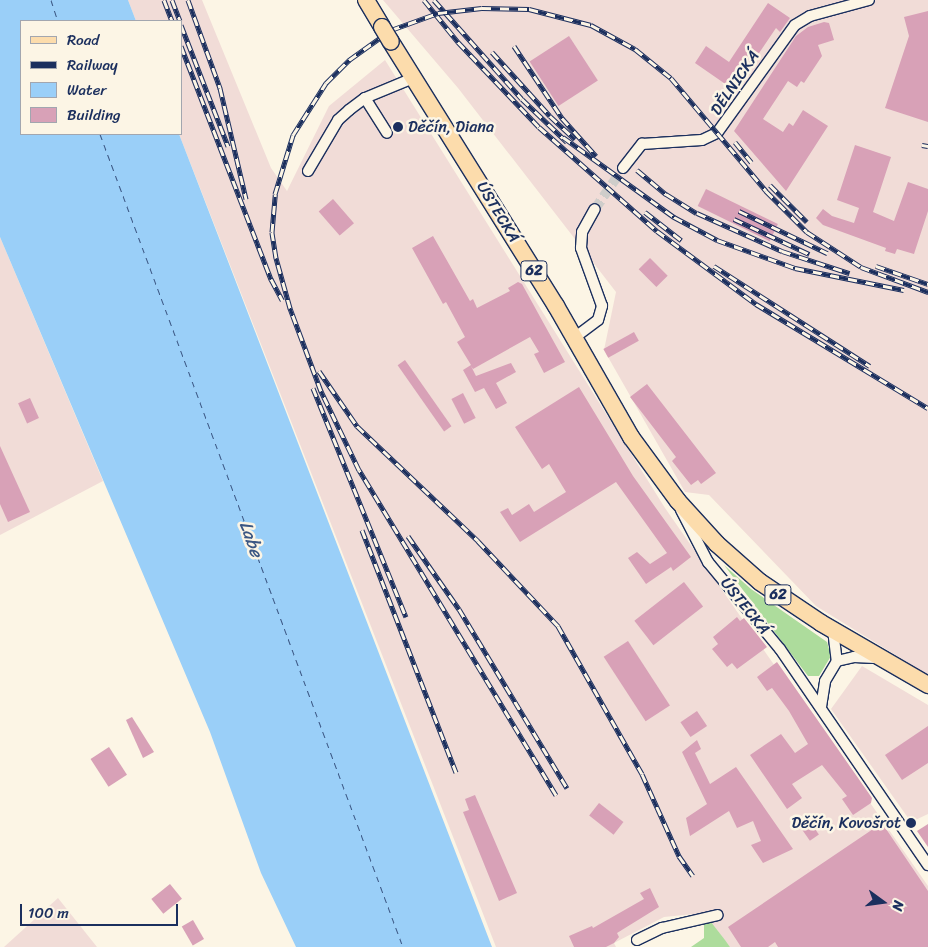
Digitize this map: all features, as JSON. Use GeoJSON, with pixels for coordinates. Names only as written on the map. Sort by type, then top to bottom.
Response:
{"type":"FeatureCollection","features":[{"type":"Feature","properties":{"kind":"main road","name":"ÚSTECKÁ"},"geometry":{"type":"LineString","coordinates":[[366,0],[574,338],[631,437],[678,501],[749,573],[833,630],[882,659]]}},
{"type":"Feature","properties":{"kind":"main road","name":"62"},"geometry":{"type":"LineString","coordinates":[[882,659],[928,685]]}},
{"type":"Feature","properties":{"kind":"street","name":"DĚLNICKÁ"},"geometry":{"type":"LineString","coordinates":[[622,168],[642,144],[702,140],[717,133],[795,25],[810,16],[869,0]]}},
{"type":"Feature","properties":{"kind":"street"},"geometry":{"type":"LineString","coordinates":[[308,172],[338,120],[365,98],[413,78]]}},
{"type":"Feature","properties":{"kind":"street"},"geometry":{"type":"LineString","coordinates":[[365,98],[387,134]]}},
{"type":"Feature","properties":{"kind":"street"},"geometry":{"type":"LineString","coordinates":[[574,338],[598,320],[602,306],[581,248],[585,225],[595,210]]}},
{"type":"Feature","properties":{"kind":"street","name":"ÚSTECKÁ"},"geometry":{"type":"LineString","coordinates":[[678,501],[708,562],[780,649],[928,865]]}},
{"type":"Feature","properties":{"kind":"street"},"geometry":{"type":"LineString","coordinates":[[820,707],[824,681],[837,661],[833,630]]}},
{"type":"Feature","properties":{"kind":"street"},"geometry":{"type":"LineString","coordinates":[[837,661],[854,657],[882,659]]}},
{"type":"Feature","properties":{"kind":"street"},"geometry":{"type":"LineString","coordinates":[[638,940],[662,928],[718,915]]}},
{"type":"Feature","properties":{"kind":"shaded area"},"geometry":{"type":"Polygon","coordinates":[[[128,0],[202,0],[271,168],[287,191],[329,106],[385,60],[665,508],[928,886],[928,947],[730,947],[704,913],[664,917],[614,943],[616,947],[496,947],[179,135],[182,135],[182,20],[136,20],[128,0]]]}},
{"type":"Feature","properties":{"kind":"shaded area"},"geometry":{"type":"Polygon","coordinates":[[[383,0],[928,0],[928,675],[816,606],[709,495],[685,492],[604,350],[616,292],[458,88],[383,0]]]}},
{"type":"Feature","properties":{"kind":"shaded area"},"geometry":{"type":"Polygon","coordinates":[[[0,237],[103,481],[0,535],[0,237]]]}},
{"type":"Feature","properties":{"kind":"shaded area"},"geometry":{"type":"Polygon","coordinates":[[[862,666],[928,705],[928,814],[911,822],[831,709],[862,666]]]}},
{"type":"Feature","properties":{"kind":"shaded area"},"geometry":{"type":"Polygon","coordinates":[[[58,898],[97,947],[4,947],[58,898]]]}},
{"type":"Feature","properties":{"kind":"green space"},"geometry":{"type":"Polygon","coordinates":[[[724,565],[751,589],[827,642],[831,656],[819,676],[808,676],[724,565]]]}},
{"type":"Feature","properties":{"kind":"green space"},"geometry":{"type":"Polygon","coordinates":[[[704,913],[730,947],[691,947],[704,938],[704,913]]]}},
{"type":"Feature","properties":{"kind":"water","name":"Labe"},"geometry":{"type":"Polygon","coordinates":[[[0,0],[128,0],[136,20],[20,20],[20,135],[179,135],[492,947],[296,947],[261,873],[210,732],[0,237],[0,0]]]}},
{"type":"Feature","properties":{"kind":"building"},"geometry":{"type":"Polygon","coordinates":[[[768,3],[790,18],[780,32],[776,28],[734,90],[695,63],[706,46],[729,62],[768,3]]]}},
{"type":"Feature","properties":{"kind":"building"},"geometry":{"type":"Polygon","coordinates":[[[928,11],[928,122],[885,108],[909,36],[904,17],[928,11]]]}},
{"type":"Feature","properties":{"kind":"building"},"geometry":{"type":"Polygon","coordinates":[[[824,22],[829,23],[834,40],[818,45],[822,56],[804,83],[801,81],[797,87],[788,81],[763,119],[783,132],[789,123],[793,126],[803,110],[828,126],[786,191],[734,131],[796,36],[808,27],[824,22]]]}},
{"type":"Feature","properties":{"kind":"building"},"geometry":{"type":"Polygon","coordinates":[[[569,36],[598,80],[558,106],[530,62],[569,36]]]}},
{"type":"Feature","properties":{"kind":"building"},"geometry":{"type":"Polygon","coordinates":[[[855,145],[891,157],[873,212],[894,221],[908,182],[928,189],[928,211],[914,254],[897,249],[895,254],[885,251],[886,248],[823,225],[816,218],[823,209],[832,216],[854,223],[859,208],[837,200],[855,145]]]}},
{"type":"Feature","properties":{"kind":"building"},"geometry":{"type":"Polygon","coordinates":[[[706,189],[778,224],[770,241],[698,206],[706,189]]]}},
{"type":"Feature","properties":{"kind":"building"},"geometry":{"type":"Polygon","coordinates":[[[333,199],[354,223],[340,236],[319,211],[333,199]]]}},
{"type":"Feature","properties":{"kind":"building"},"geometry":{"type":"Polygon","coordinates":[[[433,236],[470,301],[473,299],[477,308],[510,291],[508,288],[518,282],[522,284],[565,362],[544,373],[534,354],[539,352],[530,337],[473,369],[471,366],[476,376],[511,363],[516,372],[496,383],[507,403],[496,409],[484,388],[475,392],[463,370],[471,365],[457,342],[465,337],[446,302],[443,304],[412,248],[433,236]]]}},
{"type":"Feature","properties":{"kind":"building"},"geometry":{"type":"Polygon","coordinates":[[[650,258],[668,276],[656,287],[639,269],[650,258]]]}},
{"type":"Feature","properties":{"kind":"building"},"geometry":{"type":"Polygon","coordinates":[[[634,332],[639,341],[608,358],[603,349],[634,332]]]}},
{"type":"Feature","properties":{"kind":"building"},"geometry":{"type":"Polygon","coordinates":[[[405,360],[451,426],[444,432],[398,365],[405,360]]]}},
{"type":"Feature","properties":{"kind":"building"},"geometry":{"type":"Polygon","coordinates":[[[647,384],[716,473],[701,484],[698,480],[691,485],[672,461],[676,457],[630,397],[647,384]]]}},
{"type":"Feature","properties":{"kind":"building"},"geometry":{"type":"Polygon","coordinates":[[[579,387],[633,476],[691,557],[673,571],[671,567],[646,584],[628,558],[637,552],[650,564],[667,553],[616,482],[520,542],[500,512],[508,508],[512,515],[529,504],[534,512],[566,492],[549,464],[542,469],[515,427],[579,387]]]}},
{"type":"Feature","properties":{"kind":"building"},"geometry":{"type":"Polygon","coordinates":[[[463,393],[476,418],[464,424],[451,399],[463,393]]]}},
{"type":"Feature","properties":{"kind":"building"},"geometry":{"type":"Polygon","coordinates":[[[30,398],[39,418],[27,423],[18,403],[30,398]]]}},
{"type":"Feature","properties":{"kind":"building"},"geometry":{"type":"Polygon","coordinates":[[[0,446],[30,512],[8,522],[0,504],[0,446]]]}},
{"type":"Feature","properties":{"kind":"building"},"geometry":{"type":"Polygon","coordinates":[[[684,582],[703,606],[653,645],[634,621],[684,582]]]}},
{"type":"Feature","properties":{"kind":"building"},"geometry":{"type":"Polygon","coordinates":[[[737,617],[740,621],[744,618],[767,647],[737,669],[732,663],[727,667],[712,649],[718,644],[713,637],[737,617]]]}},
{"type":"Feature","properties":{"kind":"building"},"geometry":{"type":"Polygon","coordinates":[[[628,641],[670,706],[646,721],[604,657],[628,641]]]}},
{"type":"Feature","properties":{"kind":"building"},"geometry":{"type":"Polygon","coordinates":[[[777,662],[872,798],[871,803],[853,815],[842,799],[847,796],[822,765],[792,784],[802,798],[787,809],[750,755],[781,734],[795,753],[808,744],[789,711],[772,688],[767,691],[757,677],[777,662]]]}},
{"type":"Feature","properties":{"kind":"building"},"geometry":{"type":"Polygon","coordinates":[[[697,711],[707,726],[690,737],[680,722],[697,711]]]}},
{"type":"Feature","properties":{"kind":"building"},"geometry":{"type":"Polygon","coordinates":[[[132,717],[154,752],[143,758],[126,720],[132,717]]]}},
{"type":"Feature","properties":{"kind":"building"},"geometry":{"type":"Polygon","coordinates":[[[928,726],[928,763],[902,780],[885,755],[928,726]]]}},
{"type":"Feature","properties":{"kind":"building"},"geometry":{"type":"Polygon","coordinates":[[[697,740],[701,749],[695,753],[710,784],[736,767],[793,849],[763,863],[751,845],[761,841],[753,821],[737,828],[729,811],[690,836],[686,818],[707,804],[682,752],[697,740]]]}},
{"type":"Feature","properties":{"kind":"building"},"geometry":{"type":"Polygon","coordinates":[[[109,747],[127,775],[109,787],[91,759],[109,747]]]}},
{"type":"Feature","properties":{"kind":"building"},"geometry":{"type":"Polygon","coordinates":[[[475,795],[517,893],[499,901],[463,812],[469,810],[465,799],[475,795]]]}},
{"type":"Feature","properties":{"kind":"building"},"geometry":{"type":"Polygon","coordinates":[[[599,803],[623,822],[614,835],[589,816],[599,803]]]}},
{"type":"Feature","properties":{"kind":"building"},"geometry":{"type":"Polygon","coordinates":[[[808,819],[819,835],[810,841],[799,825],[808,819]]]}},
{"type":"Feature","properties":{"kind":"building"},"geometry":{"type":"Polygon","coordinates":[[[882,823],[928,891],[928,947],[778,947],[775,942],[768,947],[741,947],[728,927],[882,823]]]}},
{"type":"Feature","properties":{"kind":"building"},"geometry":{"type":"Polygon","coordinates":[[[928,824],[928,847],[917,831],[928,824]]]}},
{"type":"Feature","properties":{"kind":"building"},"geometry":{"type":"Polygon","coordinates":[[[170,884],[182,899],[163,914],[151,899],[170,884]]]}},
{"type":"Feature","properties":{"kind":"building"},"geometry":{"type":"Polygon","coordinates":[[[650,888],[659,907],[617,933],[619,937],[614,943],[606,947],[574,947],[569,936],[592,926],[593,928],[644,899],[640,893],[650,888]]]}},
{"type":"Feature","properties":{"kind":"building"},"geometry":{"type":"Polygon","coordinates":[[[193,920],[204,939],[193,946],[182,926],[193,920]]]}},
{"type":"Feature","properties":{"kind":"ferry route"},"geometry":{"type":"LineString","coordinates":[[51,0],[58,20]]}},
{"type":"Feature","properties":{"kind":"ferry route"},"geometry":{"type":"LineString","coordinates":[[100,135],[403,947]]}},
{"type":"Feature","properties":{"kind":"tunnel"},"geometry":{"type":"LineString","coordinates":[[595,209],[623,168]]}},
{"type":"Feature","properties":{"kind":"railway"},"geometry":{"type":"LineString","coordinates":[[164,0],[172,20]]}},
{"type":"Feature","properties":{"kind":"railway"},"geometry":{"type":"LineString","coordinates":[[172,0],[180,20]]}},
{"type":"Feature","properties":{"kind":"railway"},"geometry":{"type":"LineString","coordinates":[[188,0],[220,88],[246,199]]}},
{"type":"Feature","properties":{"kind":"railway"},"geometry":{"type":"LineString","coordinates":[[424,0],[458,42],[539,127],[657,231],[756,304],[928,408]]}},
{"type":"Feature","properties":{"kind":"railway"},"geometry":{"type":"LineString","coordinates":[[434,0],[522,99],[567,142]]}},
{"type":"Feature","properties":{"kind":"railway"},"geometry":{"type":"LineString","coordinates":[[556,795],[359,470],[321,391],[290,308],[276,258],[272,232],[275,194],[293,135],[326,83],[349,60],[391,30],[438,13],[482,8],[529,9],[591,25],[635,49],[671,78],[766,191],[807,232],[861,267],[928,292]]}},
{"type":"Feature","properties":{"kind":"railway"},"geometry":{"type":"LineString","coordinates":[[182,28],[228,146]]}},
{"type":"Feature","properties":{"kind":"railway"},"geometry":{"type":"LineString","coordinates":[[514,46],[562,118],[596,156]]}},
{"type":"Feature","properties":{"kind":"railway"},"geometry":{"type":"LineString","coordinates":[[182,49],[271,279],[282,300]]}},
{"type":"Feature","properties":{"kind":"railway"},"geometry":{"type":"LineString","coordinates":[[492,52],[550,116],[575,139]]}},
{"type":"Feature","properties":{"kind":"railway"},"geometry":{"type":"LineString","coordinates":[[563,137],[674,217],[717,240],[795,268],[904,290]]}},
{"type":"Feature","properties":{"kind":"railway"},"geometry":{"type":"LineString","coordinates":[[735,142],[751,162]]}},
{"type":"Feature","properties":{"kind":"railway"},"geometry":{"type":"LineString","coordinates":[[922,145],[928,146]]}},
{"type":"Feature","properties":{"kind":"railway"},"geometry":{"type":"LineString","coordinates":[[637,170],[666,194],[697,213],[782,251],[849,273]]}},
{"type":"Feature","properties":{"kind":"railway"},"geometry":{"type":"LineString","coordinates":[[770,185],[807,222]]}},
{"type":"Feature","properties":{"kind":"railway"},"geometry":{"type":"LineString","coordinates":[[739,211],[827,253]]}},
{"type":"Feature","properties":{"kind":"railway"},"geometry":{"type":"LineString","coordinates":[[645,212],[681,240]]}},
{"type":"Feature","properties":{"kind":"railway"},"geometry":{"type":"LineString","coordinates":[[734,219],[809,254]]}},
{"type":"Feature","properties":{"kind":"railway"},"geometry":{"type":"LineString","coordinates":[[714,266],[870,366]]}},
{"type":"Feature","properties":{"kind":"railway"},"geometry":{"type":"LineString","coordinates":[[876,266],[928,284]]}},
{"type":"Feature","properties":{"kind":"railway"},"geometry":{"type":"LineString","coordinates":[[319,371],[357,426],[478,541],[558,626],[642,774],[679,856],[693,876]]}},
{"type":"Feature","properties":{"kind":"railway"},"geometry":{"type":"LineString","coordinates":[[313,388],[406,617]]}},
{"type":"Feature","properties":{"kind":"railway"},"geometry":{"type":"LineString","coordinates":[[362,530],[456,772]]}},
{"type":"Feature","properties":{"kind":"railway"},"geometry":{"type":"LineString","coordinates":[[408,536],[459,609],[567,788]]}},
{"type":"Feature","properties":{"kind":"place","name":"Děčín, Diana"},"geometry":{"type":"Point","coordinates":[398,127]}},
{"type":"Feature","properties":{"kind":"place","name":"Děčín, Kovošrot"},"geometry":{"type":"Point","coordinates":[911,823]}}]}
